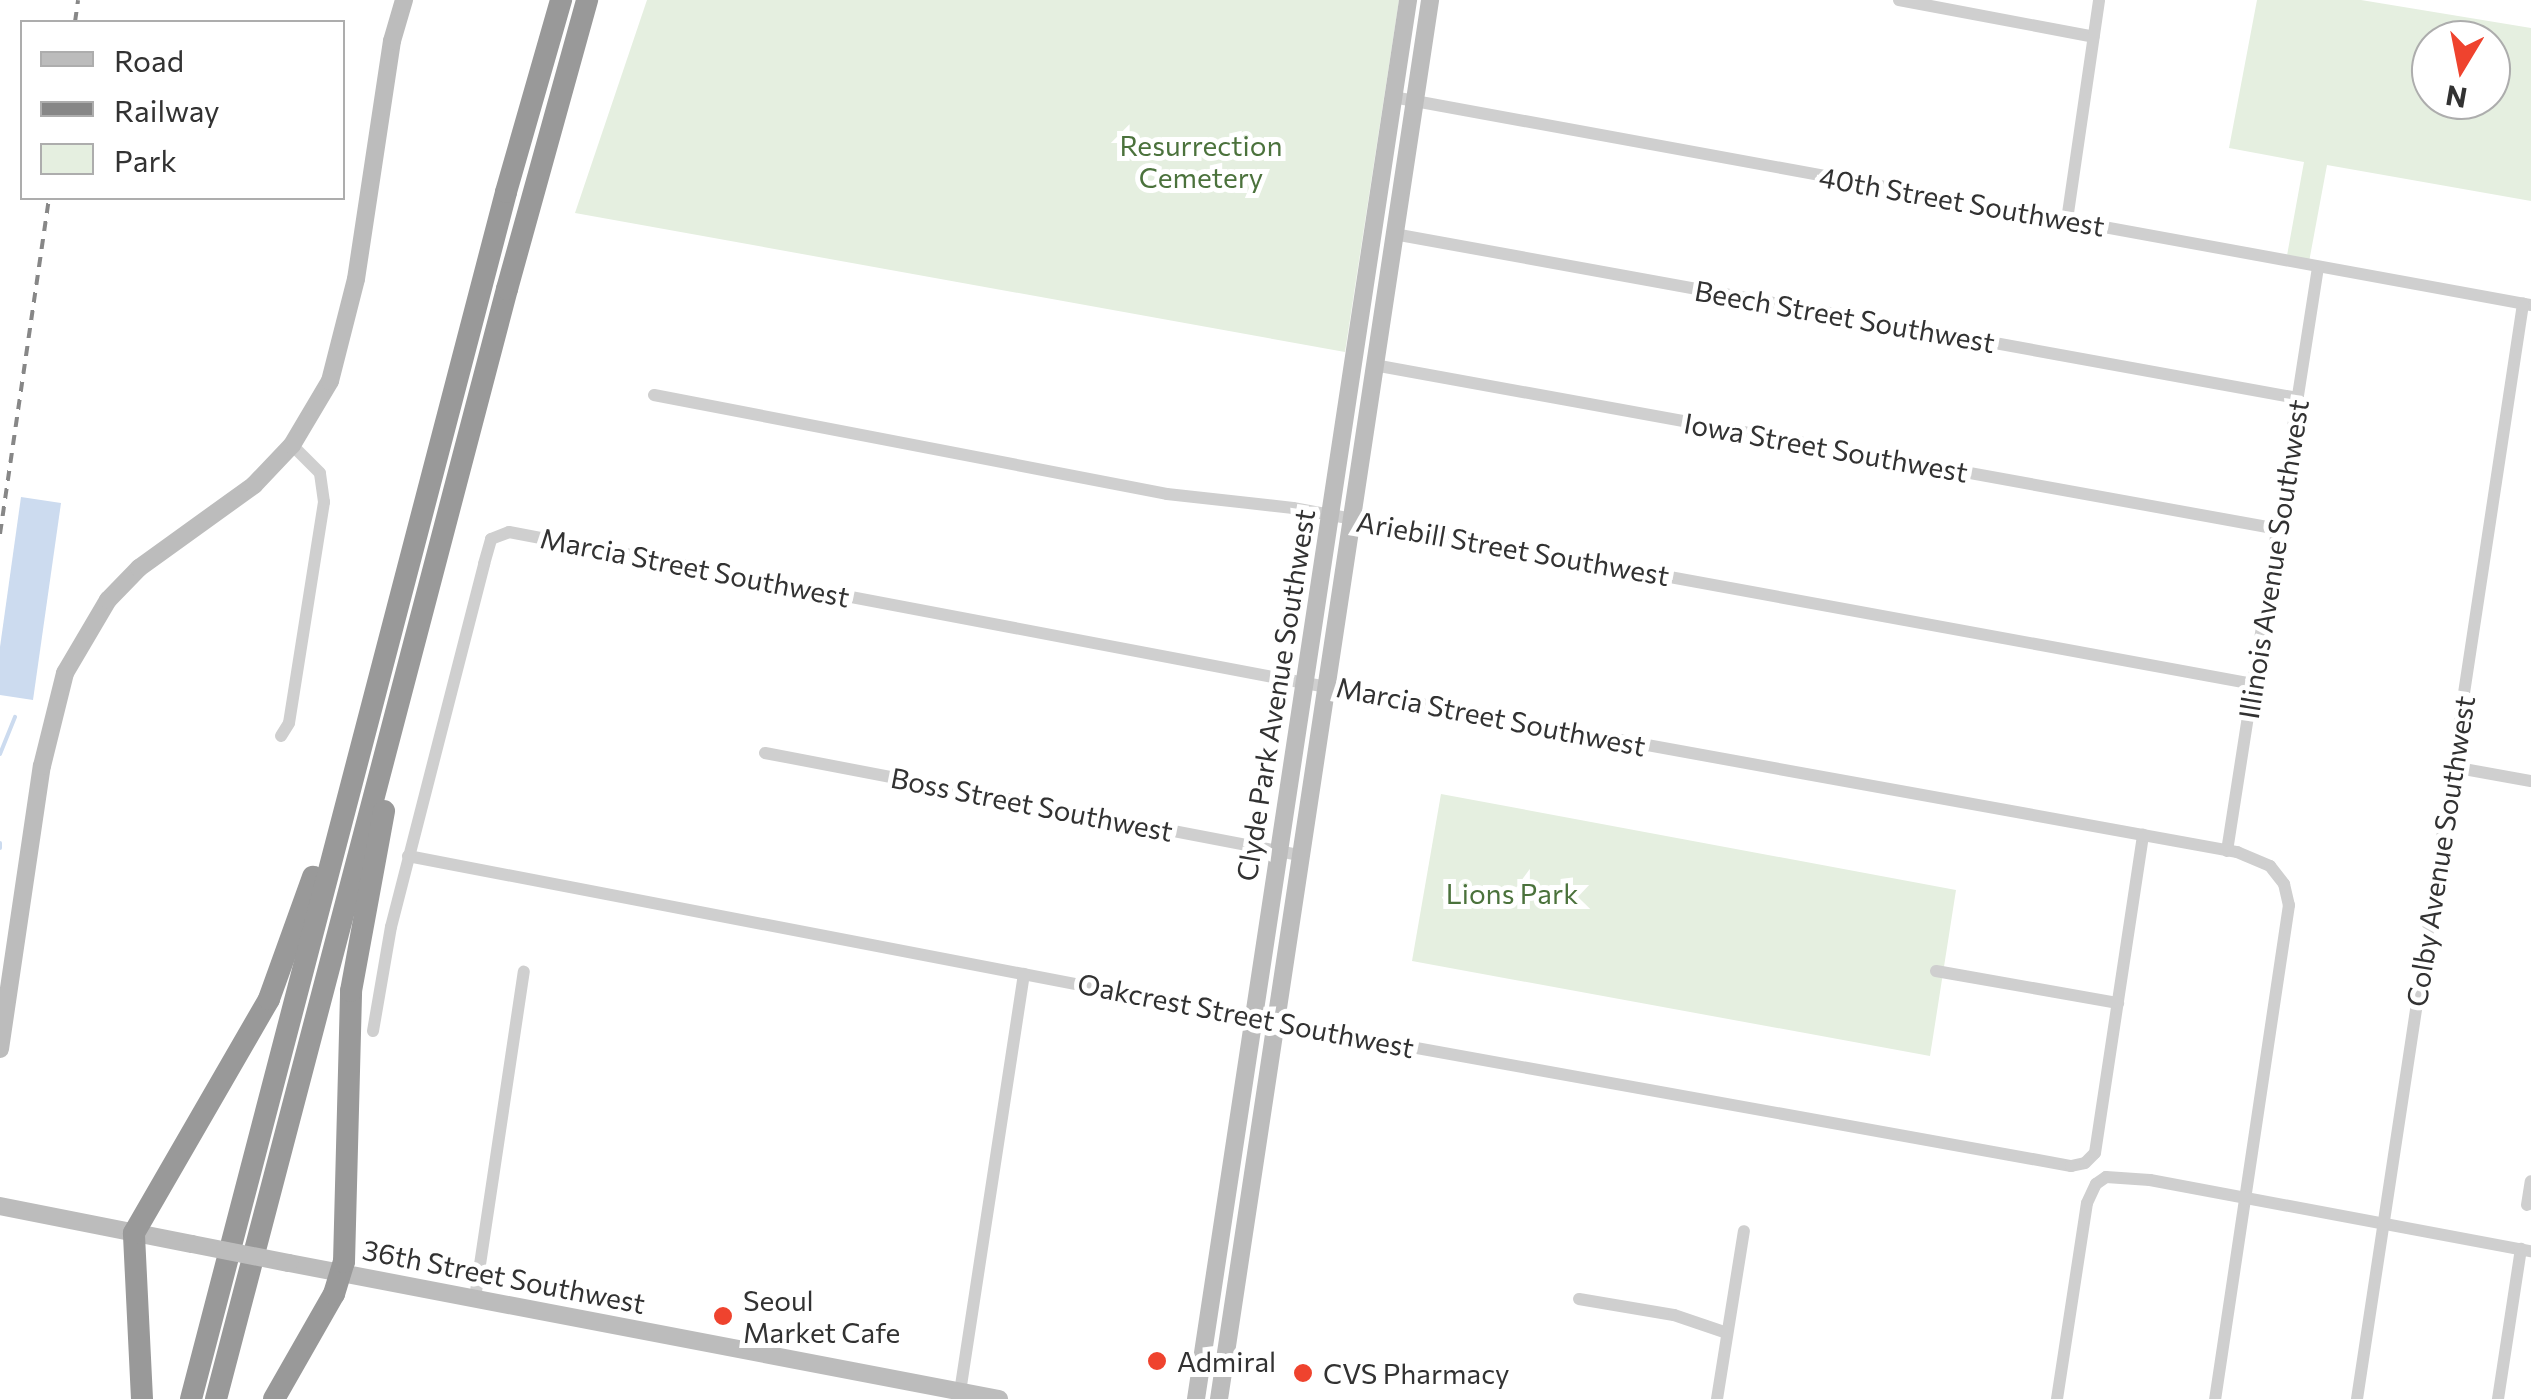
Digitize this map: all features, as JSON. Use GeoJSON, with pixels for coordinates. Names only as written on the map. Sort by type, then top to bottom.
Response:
{"type":"FeatureCollection","features":[{"type":"Feature","properties":{"kind":"highway"},"geometry":{"type":"LineString","coordinates":[[191,1399],[506,192],[561,0]]}},
{"type":"Feature","properties":{"kind":"highway"},"geometry":{"type":"LineString","coordinates":[[216,1399],[587,0]]}},
{"type":"Feature","properties":{"kind":"highway"},"geometry":{"type":"LineString","coordinates":[[274,1399],[342,1273],[347,1224],[345,1100],[351,992],[409,660]]}},
{"type":"Feature","properties":{"kind":"highway"},"geometry":{"type":"LineString","coordinates":[[142,1399],[134,1234],[276,985],[374,699]]}},
{"type":"Feature","properties":{"kind":"main road"},"geometry":{"type":"LineString","coordinates":[[0,1049],[55,700],[79,642],[108,600],[139,568],[254,485],[292,445],[330,381],[342,348],[392,41],[404,0]]}},
{"type":"Feature","properties":{"kind":"main road","name":"Clyde Park Avenue Southwest"},"geometry":{"type":"LineString","coordinates":[[1196,1399],[1408,0]]}},
{"type":"Feature","properties":{"kind":"main road","name":"Clyde Park Avenue Southwest"},"geometry":{"type":"LineString","coordinates":[[1219,1399],[1430,0]]}},
{"type":"Feature","properties":{"kind":"main road","name":"36th Street Southwest"},"geometry":{"type":"LineString","coordinates":[[0,1206],[999,1399]]}},
{"type":"Feature","properties":{"kind":"street"},"geometry":{"type":"LineString","coordinates":[[2066,220],[2100,0]]}},
{"type":"Feature","properties":{"kind":"street"},"geometry":{"type":"LineString","coordinates":[[1907,1],[2094,37]]}},
{"type":"Feature","properties":{"kind":"street","name":"40th Street Southwest"},"geometry":{"type":"LineString","coordinates":[[1393,97],[2527,304]]}},
{"type":"Feature","properties":{"kind":"street","name":"Beech Street Southwest"},"geometry":{"type":"LineString","coordinates":[[1394,234],[2297,398]]}},
{"type":"Feature","properties":{"kind":"street","name":"Illinois Avenue Southwest"},"geometry":{"type":"LineString","coordinates":[[2227,851],[2318,267]]}},
{"type":"Feature","properties":{"kind":"street","name":"Colby Avenue Southwest"},"geometry":{"type":"LineString","coordinates":[[2357,1399],[2527,304]]}},
{"type":"Feature","properties":{"kind":"street","name":"Iowa Street Southwest"},"geometry":{"type":"LineString","coordinates":[[1374,365],[2278,528]]}},
{"type":"Feature","properties":{"kind":"street","name":"Ariebill Street Southwest"},"geometry":{"type":"LineString","coordinates":[[654,394],[1168,494],[1218,497],[1331,514],[2254,684]]}},
{"type":"Feature","properties":{"kind":"street"},"geometry":{"type":"LineString","coordinates":[[281,736],[289,723],[324,502],[320,473],[292,445]]}},
{"type":"Feature","properties":{"kind":"street","name":"Marcia Street Southwest"},"geometry":{"type":"LineString","coordinates":[[408,856],[491,539],[498,533],[509,532],[2143,835],[2227,851],[2270,866],[2287,896],[2287,931],[2245,1197]]}},
{"type":"Feature","properties":{"kind":"street","name":"Boss Street Southwest"},"geometry":{"type":"LineString","coordinates":[[764,754],[1299,855]]}},
{"type":"Feature","properties":{"kind":"street"},"geometry":{"type":"LineString","coordinates":[[2454,767],[2531,781]]}},
{"type":"Feature","properties":{"kind":"street"},"geometry":{"type":"LineString","coordinates":[[1936,971],[2118,1003],[2143,835]]}},
{"type":"Feature","properties":{"kind":"street"},"geometry":{"type":"LineString","coordinates":[[374,1032],[408,856]]}},
{"type":"Feature","properties":{"kind":"street","name":"Oakcrest Street Southwest"},"geometry":{"type":"LineString","coordinates":[[408,856],[1274,1021],[2029,1159],[2085,1164],[2095,1153],[2118,1003]]}},
{"type":"Feature","properties":{"kind":"street"},"geometry":{"type":"LineString","coordinates":[[475,1298],[524,972]]}},
{"type":"Feature","properties":{"kind":"street"},"geometry":{"type":"LineString","coordinates":[[960,1392],[1024,974]]}},
{"type":"Feature","properties":{"kind":"street"},"geometry":{"type":"LineString","coordinates":[[2058,1399],[2087,1203],[2096,1184],[2106,1177],[2245,1197],[2526,1250],[2498,1399]]}},
{"type":"Feature","properties":{"kind":"street"},"geometry":{"type":"LineString","coordinates":[[2527,1205],[2531,1181]]}},
{"type":"Feature","properties":{"kind":"street"},"geometry":{"type":"LineString","coordinates":[[2215,1399],[2245,1197]]}},
{"type":"Feature","properties":{"kind":"street"},"geometry":{"type":"LineString","coordinates":[[1716,1399],[1744,1231]]}},
{"type":"Feature","properties":{"kind":"street"},"geometry":{"type":"LineString","coordinates":[[1579,1298],[1674,1315],[1727,1332]]}},
{"type":"Feature","properties":{"kind":"green space","name":"Resurrection Cemetery"},"geometry":{"type":"Polygon","coordinates":[[[647,0],[1399,0],[1345,352],[575,213],[647,0]]]}},
{"type":"Feature","properties":{"kind":"green space"},"geometry":{"type":"Polygon","coordinates":[[[2257,0],[2361,0],[2482,20],[2411,20],[2411,120],[2511,120],[2511,25],[2531,28],[2531,201],[2327,165],[2309,262],[2286,261],[2304,162],[2229,148],[2257,0]]]}},
{"type":"Feature","properties":{"kind":"green space","name":"Lions Park"},"geometry":{"type":"Polygon","coordinates":[[[1441,794],[1956,890],[1930,1056],[1412,961],[1441,794]]]}},
{"type":"Feature","properties":{"kind":"water"},"geometry":{"type":"Polygon","coordinates":[[[21,497],[61,503],[33,700],[0,695],[0,647],[21,497]]]}},
{"type":"Feature","properties":{"kind":"waterway"},"geometry":{"type":"LineString","coordinates":[[0,754],[15,717]]}},
{"type":"Feature","properties":{"kind":"waterway"},"geometry":{"type":"LineString","coordinates":[[0,843],[0,848]]}},
{"type":"Feature","properties":{"kind":"railway"},"geometry":{"type":"LineString","coordinates":[[75,20],[78,0]]}},
{"type":"Feature","properties":{"kind":"railway"},"geometry":{"type":"LineString","coordinates":[[0,534],[49,200]]}},
{"type":"Feature","properties":{"kind":"place","name":"Seoul Market Cafe"},"geometry":{"type":"Point","coordinates":[723,1316]}},
{"type":"Feature","properties":{"kind":"place","name":"Admiral"},"geometry":{"type":"Point","coordinates":[1157,1361]}},
{"type":"Feature","properties":{"kind":"place","name":"CVS Pharmacy"},"geometry":{"type":"Point","coordinates":[1303,1373]}}]}
